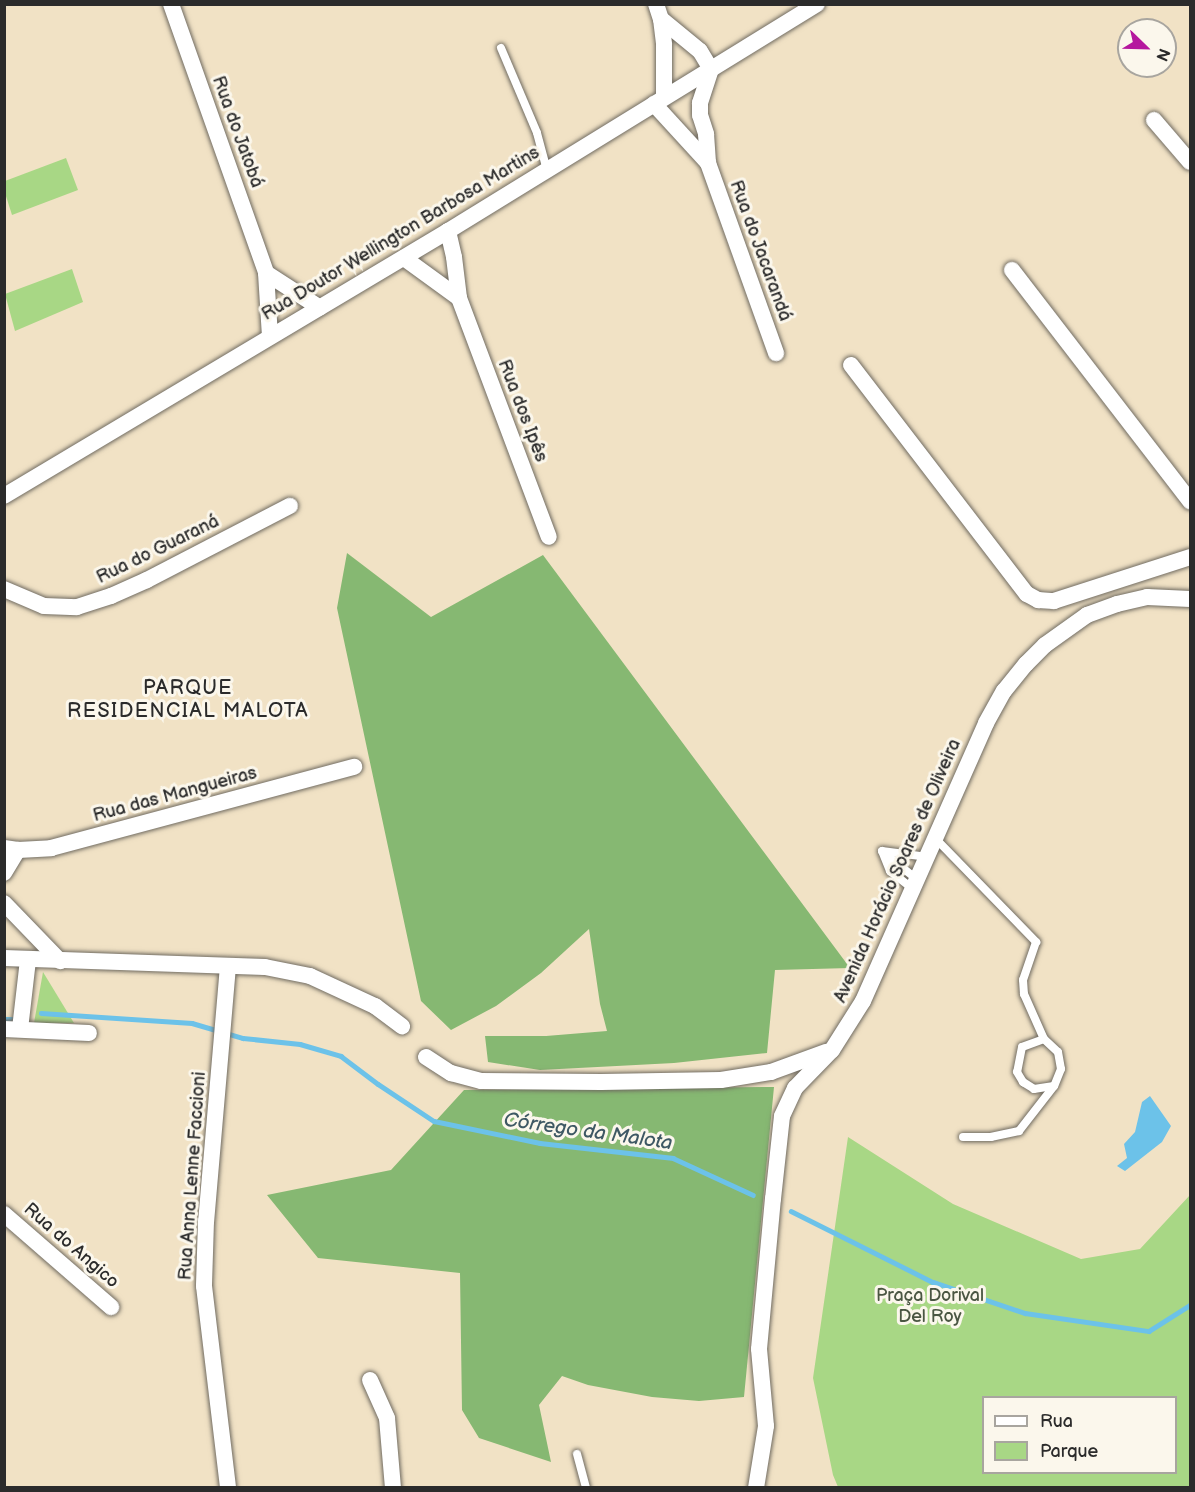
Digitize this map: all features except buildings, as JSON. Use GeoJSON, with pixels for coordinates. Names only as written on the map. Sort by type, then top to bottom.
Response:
{"type":"FeatureCollection","features":[{"type":"Feature","properties":{"kind":"street","name":"Rua do Jatobá"},"geometry":{"type":"LineString","coordinates":[[171,4],[266,273],[270,336]]}},
{"type":"Feature","properties":{"kind":"street","name":"Rua Doutor Wellington Barbosa Martins"},"geometry":{"type":"LineString","coordinates":[[4,496],[404,258],[817,4]]}},
{"type":"Feature","properties":{"kind":"street"},"geometry":{"type":"LineString","coordinates":[[659,12],[700,51],[711,69]]}},
{"type":"Feature","properties":{"kind":"street"},"geometry":{"type":"LineString","coordinates":[[659,12],[664,45],[659,100]]}},
{"type":"Feature","properties":{"kind":"street","name":"Rua do Jacarandá"},"geometry":{"type":"LineString","coordinates":[[711,69],[700,103],[700,115],[706,134],[708,163],[776,353]]}},
{"type":"Feature","properties":{"kind":"street","name":"Rua do Jacarandá"},"geometry":{"type":"LineString","coordinates":[[659,100],[708,163]]}},
{"type":"Feature","properties":{"kind":"street"},"geometry":{"type":"LineString","coordinates":[[1154,120],[1191,162]]}},
{"type":"Feature","properties":{"kind":"street","name":"Rua dos Ipês"},"geometry":{"type":"LineString","coordinates":[[448,231],[459,298],[549,537]]}},
{"type":"Feature","properties":{"kind":"street"},"geometry":{"type":"LineString","coordinates":[[404,258],[459,298]]}},
{"type":"Feature","properties":{"kind":"street"},"geometry":{"type":"LineString","coordinates":[[1012,270],[1191,501]]}},
{"type":"Feature","properties":{"kind":"street"},"geometry":{"type":"LineString","coordinates":[[266,273],[320,308]]}},
{"type":"Feature","properties":{"kind":"street"},"geometry":{"type":"LineString","coordinates":[[851,365],[1027,594],[1038,600],[1054,601],[1191,557]]}},
{"type":"Feature","properties":{"kind":"street","name":"Rua do Guaraná"},"geometry":{"type":"LineString","coordinates":[[4,589],[44,606],[76,607],[111,596],[147,580],[290,506]]}},
{"type":"Feature","properties":{"kind":"street","name":"Avenida Horácio Soares de Oliveira"},"geometry":{"type":"LineString","coordinates":[[756,1488],[766,1426],[759,1349],[782,1116],[795,1088],[832,1050],[863,1001],[986,723],[1004,691],[1045,645],[1088,615],[1117,604],[1147,597],[1191,599]]}},
{"type":"Feature","properties":{"kind":"street","name":"Rua das Mangueiras"},"geometry":{"type":"LineString","coordinates":[[11,849],[51,848],[354,767]]}},
{"type":"Feature","properties":{"kind":"street"},"geometry":{"type":"LineString","coordinates":[[4,873],[11,849]]}},
{"type":"Feature","properties":{"kind":"street"},"geometry":{"type":"LineString","coordinates":[[4,911],[5,903]]}},
{"type":"Feature","properties":{"kind":"street"},"geometry":{"type":"LineString","coordinates":[[5,903],[60,961]]}},
{"type":"Feature","properties":{"kind":"street"},"geometry":{"type":"LineString","coordinates":[[4,958],[265,968],[310,976],[375,1006],[402,1026]]}},
{"type":"Feature","properties":{"kind":"street"},"geometry":{"type":"LineString","coordinates":[[28,960],[12,1029],[89,1033]]}},
{"type":"Feature","properties":{"kind":"street","name":"Rua Anna Lenne Faccioni"},"geometry":{"type":"LineString","coordinates":[[228,966],[206,1221],[204,1286],[228,1488]]}},
{"type":"Feature","properties":{"kind":"street"},"geometry":{"type":"LineString","coordinates":[[426,1056],[451,1073],[481,1081],[722,1080],[771,1072],[832,1050]]}},
{"type":"Feature","properties":{"kind":"street","name":"Rua do Angico"},"geometry":{"type":"LineString","coordinates":[[4,1214],[111,1307]]}},
{"type":"Feature","properties":{"kind":"street"},"geometry":{"type":"LineString","coordinates":[[370,1380],[387,1418],[393,1488]]}},
{"type":"Feature","properties":{"kind":"lane"},"geometry":{"type":"LineString","coordinates":[[501,48],[537,133],[547,170]]}},
{"type":"Feature","properties":{"kind":"lane"},"geometry":{"type":"LineString","coordinates":[[936,839],[1036,942],[1023,980],[1024,994],[1044,1039],[1058,1052],[1061,1069],[1054,1086],[1019,1131],[991,1137],[963,1137]]}},
{"type":"Feature","properties":{"kind":"lane"},"geometry":{"type":"LineString","coordinates":[[916,885],[882,851],[928,857]]}},
{"type":"Feature","properties":{"kind":"lane"},"geometry":{"type":"LineString","coordinates":[[1044,1039],[1022,1047],[1017,1072],[1023,1083],[1034,1089],[1054,1086]]}},
{"type":"Feature","properties":{"kind":"lane"},"geometry":{"type":"LineString","coordinates":[[577,1454],[586,1488]]}},
{"type":"Feature","properties":{"kind":"green space"},"geometry":{"type":"Polygon","coordinates":[[[66,158],[78,190],[12,215],[5,193],[5,181],[66,158]]]}},
{"type":"Feature","properties":{"kind":"green space"},"geometry":{"type":"Polygon","coordinates":[[[72,269],[83,302],[15,331],[5,294],[72,269]]]}},
{"type":"Feature","properties":{"kind":"green space"},"geometry":{"type":"Polygon","coordinates":[[[347,553],[431,617],[543,555],[850,968],[775,970],[767,1053],[674,1063],[540,1070],[488,1062],[485,1036],[546,1036],[607,1031],[600,1004],[589,929],[541,973],[496,1006],[451,1030],[421,1001],[337,608],[347,553]]]}},
{"type":"Feature","properties":{"kind":"green space"},"geometry":{"type":"Polygon","coordinates":[[[43,972],[74,1023],[34,1023],[43,972]]]}},
{"type":"Feature","properties":{"kind":"green space"},"geometry":{"type":"Polygon","coordinates":[[[774,1087],[744,1397],[699,1401],[652,1397],[588,1385],[562,1376],[539,1405],[551,1462],[479,1438],[462,1410],[460,1273],[318,1258],[267,1195],[391,1170],[464,1090],[774,1087]]]}},
{"type":"Feature","properties":{"kind":"green space","name":"Praça Dorival Del Roy"},"geometry":{"type":"Polygon","coordinates":[[[848,1137],[953,1204],[1081,1259],[1140,1249],[1190,1195],[1190,1487],[838,1487],[833,1475],[813,1378],[848,1137]]]}},
{"type":"Feature","properties":{"kind":"water"},"geometry":{"type":"Polygon","coordinates":[[[1150,1096],[1171,1126],[1162,1142],[1125,1171],[1117,1166],[1127,1158],[1124,1144],[1135,1132],[1142,1102],[1150,1096]]]}},
{"type":"Feature","properties":{"kind":"waterway","name":"Córrego da Malota"},"geometry":{"type":"LineString","coordinates":[[41,1013],[192,1023],[243,1038],[300,1044],[341,1056],[434,1121],[540,1143],[673,1158],[753,1195]]}},
{"type":"Feature","properties":{"kind":"waterway","name":"Córrego da Malota"},"geometry":{"type":"LineString","coordinates":[[4,1019],[15,1019]]}},
{"type":"Feature","properties":{"kind":"waterway","name":"Córrego da Malota"},"geometry":{"type":"LineString","coordinates":[[791,1211],[933,1282],[1025,1313],[1149,1331],[1190,1305]]}},
{"type":"Feature","properties":{"kind":"district","name":"PARQUE RESIDENCIAL MALOTA"},"geometry":{"type":"Point","coordinates":[188,700]}}]}
